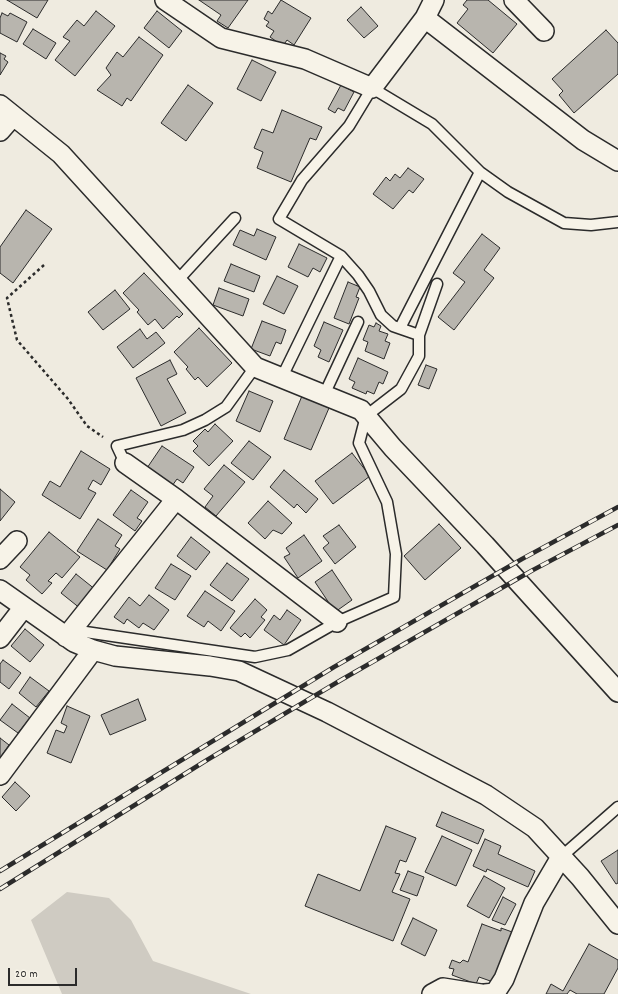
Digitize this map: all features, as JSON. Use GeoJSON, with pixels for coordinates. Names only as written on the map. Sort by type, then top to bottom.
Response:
{"type":"FeatureCollection","features":[{"type":"Feature","properties":{"kind":"street"},"geometry":{"type":"LineString","coordinates":[[165,0],[221,38],[305,59],[372,88],[425,18],[434,0]]}},
{"type":"Feature","properties":{"kind":"street"},"geometry":{"type":"LineString","coordinates":[[514,0],[544,31]]}},
{"type":"Feature","properties":{"kind":"street"},"geometry":{"type":"LineString","coordinates":[[425,18],[583,140],[618,161]]}},
{"type":"Feature","properties":{"kind":"street"},"geometry":{"type":"LineString","coordinates":[[0,131],[7,111],[60,154],[255,367],[361,410],[393,448],[485,545],[618,692]]}},
{"type":"Feature","properties":{"kind":"street"},"geometry":{"type":"LineString","coordinates":[[121,454],[176,499],[337,622]]}},
{"type":"Feature","properties":{"kind":"street"},"geometry":{"type":"LineString","coordinates":[[69,633],[176,499]]}},
{"type":"Feature","properties":{"kind":"street"},"geometry":{"type":"LineString","coordinates":[[0,559],[17,541]]}},
{"type":"Feature","properties":{"kind":"street"},"geometry":{"type":"LineString","coordinates":[[0,590],[24,607],[69,633],[74,642],[93,650],[115,656],[210,666],[238,672],[327,712],[486,795],[535,828],[580,877],[618,924]]}},
{"type":"Feature","properties":{"kind":"street"},"geometry":{"type":"LineString","coordinates":[[0,638],[24,607]]}},
{"type":"Feature","properties":{"kind":"street"},"geometry":{"type":"LineString","coordinates":[[0,775],[93,650]]}},
{"type":"Feature","properties":{"kind":"street"},"geometry":{"type":"LineString","coordinates":[[485,994],[495,993],[504,979],[534,903],[561,857]]}},
{"type":"Feature","properties":{"kind":"street"},"geometry":{"type":"LineString","coordinates":[[432,994],[443,988],[481,994]]}},
{"type":"Feature","properties":{"kind":"lane"},"geometry":{"type":"LineString","coordinates":[[419,335],[393,326],[381,315],[369,291],[358,275],[340,256],[279,219],[302,180],[349,126],[372,88],[432,124],[480,172],[508,192],[564,223],[591,225],[618,222]]}},
{"type":"Feature","properties":{"kind":"lane"},"geometry":{"type":"LineString","coordinates":[[400,328],[480,172]]}},
{"type":"Feature","properties":{"kind":"lane"},"geometry":{"type":"LineString","coordinates":[[178,282],[235,218]]}},
{"type":"Feature","properties":{"kind":"lane"},"geometry":{"type":"LineString","coordinates":[[282,377],[340,256]]}},
{"type":"Feature","properties":{"kind":"lane"},"geometry":{"type":"LineString","coordinates":[[69,633],[255,658],[288,650],[337,622],[394,597],[396,554],[387,502],[360,443],[366,416],[401,389],[419,356],[419,335],[437,284]]}},
{"type":"Feature","properties":{"kind":"lane"},"geometry":{"type":"LineString","coordinates":[[324,395],[358,322]]}},
{"type":"Feature","properties":{"kind":"lane"},"geometry":{"type":"LineString","coordinates":[[121,454],[183,430],[205,420],[226,407],[255,367]]}},
{"type":"Feature","properties":{"kind":"lane"},"geometry":{"type":"LineString","coordinates":[[561,857],[618,807]]}},
{"type":"Feature","properties":{"kind":"path"},"geometry":{"type":"LineString","coordinates":[[44,265],[7,298],[17,340],[68,399],[87,426],[121,454]]}},
{"type":"Feature","properties":{"kind":"shaded area"},"geometry":{"type":"Polygon","coordinates":[[[67,892],[109,898],[131,920],[153,961],[251,994],[62,994],[31,920],[67,892]]]}},
{"type":"Feature","properties":{"kind":"building"},"geometry":{"type":"Polygon","coordinates":[[[7,0],[48,0],[37,18],[7,0]]]}},
{"type":"Feature","properties":{"kind":"building"},"geometry":{"type":"Polygon","coordinates":[[[199,0],[248,0],[228,28],[217,21],[221,15],[199,0]]]}},
{"type":"Feature","properties":{"kind":"building"},"geometry":{"type":"Polygon","coordinates":[[[281,0],[311,18],[294,45],[287,40],[283,46],[270,37],[274,31],[266,26],[269,22],[264,19],[268,11],[272,14],[281,0]]]}},
{"type":"Feature","properties":{"kind":"building"},"geometry":{"type":"Polygon","coordinates":[[[467,0],[488,0],[517,24],[493,53],[457,23],[468,9],[463,5],[467,0]]]}},
{"type":"Feature","properties":{"kind":"building"},"geometry":{"type":"Polygon","coordinates":[[[361,7],[378,26],[364,38],[347,20],[361,7]]]}},
{"type":"Feature","properties":{"kind":"building"},"geometry":{"type":"Polygon","coordinates":[[[96,11],[115,26],[75,76],[55,60],[70,41],[63,37],[77,20],[84,26],[96,11]]]}},
{"type":"Feature","properties":{"kind":"building"},"geometry":{"type":"Polygon","coordinates":[[[157,11],[182,31],[169,48],[144,28],[157,11]]]}},
{"type":"Feature","properties":{"kind":"building"},"geometry":{"type":"Polygon","coordinates":[[[2,13],[8,16],[10,13],[27,22],[17,42],[0,33],[0,18],[2,13]]]}},
{"type":"Feature","properties":{"kind":"building"},"geometry":{"type":"Polygon","coordinates":[[[33,29],[56,43],[46,59],[23,44],[33,29]]]}},
{"type":"Feature","properties":{"kind":"building"},"geometry":{"type":"Polygon","coordinates":[[[606,30],[618,43],[618,74],[574,113],[559,95],[563,91],[552,79],[606,30]]]}},
{"type":"Feature","properties":{"kind":"building"},"geometry":{"type":"Polygon","coordinates":[[[139,37],[163,55],[131,101],[127,98],[122,106],[97,90],[111,75],[106,68],[117,52],[123,57],[139,37]]]}},
{"type":"Feature","properties":{"kind":"building"},"geometry":{"type":"Polygon","coordinates":[[[0,53],[6,56],[4,59],[8,62],[0,75],[0,53]]]}},
{"type":"Feature","properties":{"kind":"building"},"geometry":{"type":"Polygon","coordinates":[[[252,60],[276,72],[261,101],[237,89],[252,60]]]}},
{"type":"Feature","properties":{"kind":"building"},"geometry":{"type":"Polygon","coordinates":[[[188,85],[213,103],[186,141],[161,123],[188,85]]]}},
{"type":"Feature","properties":{"kind":"building"},"geometry":{"type":"Polygon","coordinates":[[[341,85],[354,92],[344,111],[338,108],[335,113],[328,109],[341,85]]]}},
{"type":"Feature","properties":{"kind":"building"},"geometry":{"type":"Polygon","coordinates":[[[282,110],[322,127],[316,140],[310,138],[291,182],[257,168],[263,152],[254,148],[262,129],[273,133],[282,110]]]}},
{"type":"Feature","properties":{"kind":"building"},"geometry":{"type":"Polygon","coordinates":[[[408,168],[424,179],[413,193],[409,190],[393,209],[373,194],[386,177],[390,181],[395,174],[400,178],[408,168]]]}},
{"type":"Feature","properties":{"kind":"building"},"geometry":{"type":"Polygon","coordinates":[[[26,210],[52,229],[13,283],[0,273],[0,247],[26,210]]]}},
{"type":"Feature","properties":{"kind":"building"},"geometry":{"type":"Polygon","coordinates":[[[257,229],[276,237],[266,260],[233,245],[240,230],[254,236],[257,229]]]}},
{"type":"Feature","properties":{"kind":"building"},"geometry":{"type":"Polygon","coordinates":[[[482,234],[500,248],[484,270],[494,278],[454,330],[438,317],[465,282],[453,273],[482,234]]]}},
{"type":"Feature","properties":{"kind":"building"},"geometry":{"type":"Polygon","coordinates":[[[299,244],[327,258],[320,272],[313,268],[308,277],[288,267],[299,244]]]}},
{"type":"Feature","properties":{"kind":"building"},"geometry":{"type":"Polygon","coordinates":[[[231,264],[260,276],[254,292],[224,281],[231,264]]]}},
{"type":"Feature","properties":{"kind":"building"},"geometry":{"type":"Polygon","coordinates":[[[144,273],[183,314],[179,318],[177,316],[163,329],[155,319],[148,325],[137,312],[139,310],[123,293],[144,273]]]}},
{"type":"Feature","properties":{"kind":"building"},"geometry":{"type":"Polygon","coordinates":[[[277,276],[298,286],[284,314],[263,304],[277,276]]]}},
{"type":"Feature","properties":{"kind":"building"},"geometry":{"type":"Polygon","coordinates":[[[348,282],[360,287],[356,297],[359,298],[349,324],[334,318],[348,282]]]}},
{"type":"Feature","properties":{"kind":"building"},"geometry":{"type":"Polygon","coordinates":[[[219,288],[249,299],[243,316],[213,305],[219,288]]]}},
{"type":"Feature","properties":{"kind":"building"},"geometry":{"type":"Polygon","coordinates":[[[115,290],[130,309],[103,330],[88,312],[115,290]]]}},
{"type":"Feature","properties":{"kind":"building"},"geometry":{"type":"Polygon","coordinates":[[[262,321],[286,330],[281,344],[276,342],[270,356],[251,349],[262,321]]]}},
{"type":"Feature","properties":{"kind":"building"},"geometry":{"type":"Polygon","coordinates":[[[324,322],[343,330],[329,362],[318,357],[321,350],[314,346],[324,322]]]}},
{"type":"Feature","properties":{"kind":"building"},"geometry":{"type":"Polygon","coordinates":[[[376,323],[381,326],[379,331],[388,334],[385,341],[390,343],[384,359],[365,351],[368,342],[363,340],[369,325],[374,327],[376,323]]]}},
{"type":"Feature","properties":{"kind":"building"},"geometry":{"type":"Polygon","coordinates":[[[199,328],[232,363],[207,387],[198,377],[195,380],[186,369],[188,367],[174,352],[199,328]]]}},
{"type":"Feature","properties":{"kind":"building"},"geometry":{"type":"Polygon","coordinates":[[[140,329],[147,339],[156,332],[165,343],[133,368],[117,347],[140,329]]]}},
{"type":"Feature","properties":{"kind":"building"},"geometry":{"type":"Polygon","coordinates":[[[358,358],[388,372],[383,384],[379,382],[374,394],[367,391],[366,394],[352,388],[355,382],[349,379],[358,358]]]}},
{"type":"Feature","properties":{"kind":"building"},"geometry":{"type":"Polygon","coordinates":[[[170,360],[177,374],[167,379],[186,413],[161,426],[136,378],[170,360]]]}},
{"type":"Feature","properties":{"kind":"building"},"geometry":{"type":"Polygon","coordinates":[[[426,365],[437,369],[429,389],[418,385],[426,365]]]}},
{"type":"Feature","properties":{"kind":"building"},"geometry":{"type":"Polygon","coordinates":[[[249,391],[273,401],[260,432],[236,421],[249,391]]]}},
{"type":"Feature","properties":{"kind":"building"},"geometry":{"type":"Polygon","coordinates":[[[302,396],[329,408],[311,450],[284,439],[302,396]]]}},
{"type":"Feature","properties":{"kind":"building"},"geometry":{"type":"Polygon","coordinates":[[[215,424],[233,441],[209,466],[193,451],[198,446],[193,441],[205,429],[208,432],[215,424]]]}},
{"type":"Feature","properties":{"kind":"building"},"geometry":{"type":"Polygon","coordinates":[[[249,441],[271,457],[253,480],[231,463],[249,441]]]}},
{"type":"Feature","properties":{"kind":"building"},"geometry":{"type":"Polygon","coordinates":[[[162,446],[194,467],[183,483],[177,479],[172,486],[147,468],[162,446]]]}},
{"type":"Feature","properties":{"kind":"building"},"geometry":{"type":"Polygon","coordinates":[[[81,451],[110,469],[101,485],[93,480],[88,489],[96,493],[80,519],[42,495],[50,481],[60,487],[81,451]]]}},
{"type":"Feature","properties":{"kind":"building"},"geometry":{"type":"Polygon","coordinates":[[[352,453],[370,476],[333,504],[315,481],[352,453]]]}},
{"type":"Feature","properties":{"kind":"building"},"geometry":{"type":"Polygon","coordinates":[[[224,465],[245,482],[216,516],[205,507],[213,496],[204,489],[224,465]]]}},
{"type":"Feature","properties":{"kind":"building"},"geometry":{"type":"Polygon","coordinates":[[[284,470],[318,499],[306,513],[297,504],[294,508],[270,487],[284,470]]]}},
{"type":"Feature","properties":{"kind":"building"},"geometry":{"type":"Polygon","coordinates":[[[0,489],[15,502],[0,521],[0,489]]]}},
{"type":"Feature","properties":{"kind":"building"},"geometry":{"type":"Polygon","coordinates":[[[131,490],[148,502],[137,518],[142,521],[135,531],[113,515],[131,490]]]}},
{"type":"Feature","properties":{"kind":"building"},"geometry":{"type":"Polygon","coordinates":[[[268,501],[292,523],[282,534],[273,530],[265,539],[248,523],[268,501]]]}},
{"type":"Feature","properties":{"kind":"building"},"geometry":{"type":"Polygon","coordinates":[[[98,519],[122,535],[115,546],[120,549],[107,570],[77,551],[98,519]]]}},
{"type":"Feature","properties":{"kind":"building"},"geometry":{"type":"Polygon","coordinates":[[[439,524],[461,548],[425,580],[404,556],[439,524]]]}},
{"type":"Feature","properties":{"kind":"building"},"geometry":{"type":"Polygon","coordinates":[[[339,525],[356,547],[335,564],[323,548],[329,543],[323,536],[339,525]]]}},
{"type":"Feature","properties":{"kind":"building"},"geometry":{"type":"Polygon","coordinates":[[[49,532],[80,557],[62,578],[56,573],[48,581],[52,583],[42,594],[26,580],[30,575],[20,567],[49,532]]]}},
{"type":"Feature","properties":{"kind":"building"},"geometry":{"type":"Polygon","coordinates":[[[304,535],[322,561],[298,578],[284,557],[290,554],[286,548],[304,535]]]}},
{"type":"Feature","properties":{"kind":"building"},"geometry":{"type":"Polygon","coordinates":[[[191,537],[210,552],[196,570],[177,556],[191,537]]]}},
{"type":"Feature","properties":{"kind":"building"},"geometry":{"type":"Polygon","coordinates":[[[227,563],[249,579],[232,601],[210,585],[227,563]]]}},
{"type":"Feature","properties":{"kind":"building"},"geometry":{"type":"Polygon","coordinates":[[[171,564],[191,576],[175,600],[155,588],[171,564]]]}},
{"type":"Feature","properties":{"kind":"building"},"geometry":{"type":"Polygon","coordinates":[[[332,570],[352,600],[335,612],[315,582],[332,570]]]}},
{"type":"Feature","properties":{"kind":"building"},"geometry":{"type":"Polygon","coordinates":[[[76,574],[96,590],[81,609],[61,593],[76,574]]]}},
{"type":"Feature","properties":{"kind":"building"},"geometry":{"type":"Polygon","coordinates":[[[205,591],[235,611],[221,631],[208,621],[204,627],[187,616],[205,591]]]}},
{"type":"Feature","properties":{"kind":"building"},"geometry":{"type":"Polygon","coordinates":[[[149,595],[169,610],[154,630],[143,623],[139,628],[127,619],[124,624],[114,617],[129,597],[140,606],[149,595]]]}},
{"type":"Feature","properties":{"kind":"building"},"geometry":{"type":"Polygon","coordinates":[[[255,599],[267,610],[261,617],[265,620],[250,638],[245,633],[241,637],[230,628],[255,599]]]}},
{"type":"Feature","properties":{"kind":"building"},"geometry":{"type":"Polygon","coordinates":[[[287,610],[301,620],[284,645],[264,630],[274,615],[280,620],[287,610]]]}},
{"type":"Feature","properties":{"kind":"building"},"geometry":{"type":"Polygon","coordinates":[[[25,629],[44,645],[30,662],[11,646],[25,629]]]}},
{"type":"Feature","properties":{"kind":"building"},"geometry":{"type":"Polygon","coordinates":[[[3,660],[21,673],[9,689],[0,682],[0,664],[3,660]]]}},
{"type":"Feature","properties":{"kind":"building"},"geometry":{"type":"Polygon","coordinates":[[[30,677],[49,691],[36,707],[19,693],[30,677]]]}},
{"type":"Feature","properties":{"kind":"building"},"geometry":{"type":"Polygon","coordinates":[[[138,699],[146,720],[110,735],[101,715],[138,699]]]}},
{"type":"Feature","properties":{"kind":"building"},"geometry":{"type":"Polygon","coordinates":[[[12,704],[30,718],[18,733],[0,720],[12,704]]]}},
{"type":"Feature","properties":{"kind":"building"},"geometry":{"type":"Polygon","coordinates":[[[67,706],[90,716],[71,763],[47,753],[56,730],[64,733],[67,726],[61,723],[67,706]]]}},
{"type":"Feature","properties":{"kind":"building"},"geometry":{"type":"Polygon","coordinates":[[[0,738],[9,745],[0,758],[0,738]]]}},
{"type":"Feature","properties":{"kind":"building"},"geometry":{"type":"Polygon","coordinates":[[[15,782],[30,796],[16,811],[2,797],[15,782]]]}},
{"type":"Feature","properties":{"kind":"building"},"geometry":{"type":"Polygon","coordinates":[[[442,812],[484,830],[478,844],[436,826],[442,812]]]}},
{"type":"Feature","properties":{"kind":"building"},"geometry":{"type":"Polygon","coordinates":[[[386,826],[416,838],[406,862],[400,860],[395,873],[400,874],[392,892],[410,899],[393,941],[305,906],[318,874],[360,891],[386,826]]]}},
{"type":"Feature","properties":{"kind":"building"},"geometry":{"type":"Polygon","coordinates":[[[442,836],[472,850],[456,886],[425,872],[442,836]]]}},
{"type":"Feature","properties":{"kind":"building"},"geometry":{"type":"Polygon","coordinates":[[[485,839],[501,846],[498,854],[535,871],[528,887],[487,869],[486,872],[473,866],[485,839]]]}},
{"type":"Feature","properties":{"kind":"building"},"geometry":{"type":"Polygon","coordinates":[[[618,850],[618,883],[616,884],[601,861],[618,850]]]}},
{"type":"Feature","properties":{"kind":"building"},"geometry":{"type":"Polygon","coordinates":[[[408,871],[424,877],[417,896],[400,890],[408,871]]]}},
{"type":"Feature","properties":{"kind":"building"},"geometry":{"type":"Polygon","coordinates":[[[484,876],[505,888],[489,918],[467,906],[484,876]]]}},
{"type":"Feature","properties":{"kind":"building"},"geometry":{"type":"Polygon","coordinates":[[[503,897],[516,904],[505,925],[492,920],[503,897]]]}},
{"type":"Feature","properties":{"kind":"building"},"geometry":{"type":"Polygon","coordinates":[[[413,918],[437,930],[425,956],[401,944],[413,918]]]}},
{"type":"Feature","properties":{"kind":"building"},"geometry":{"type":"Polygon","coordinates":[[[482,924],[501,931],[501,928],[515,933],[496,983],[479,977],[476,984],[452,975],[454,969],[449,968],[452,960],[460,963],[463,960],[468,962],[482,924]]]}},
{"type":"Feature","properties":{"kind":"building"},"geometry":{"type":"Polygon","coordinates":[[[589,944],[618,960],[618,968],[604,994],[577,994],[570,990],[567,994],[546,994],[551,984],[563,991],[589,944]]]}},
{"type":"Feature","properties":{"kind":"railway"},"geometry":{"type":"LineString","coordinates":[[0,871],[334,667],[522,559],[618,507]]}},
{"type":"Feature","properties":{"kind":"railway"},"geometry":{"type":"LineString","coordinates":[[0,889],[207,760],[341,680],[533,570],[618,525]]}}]}
